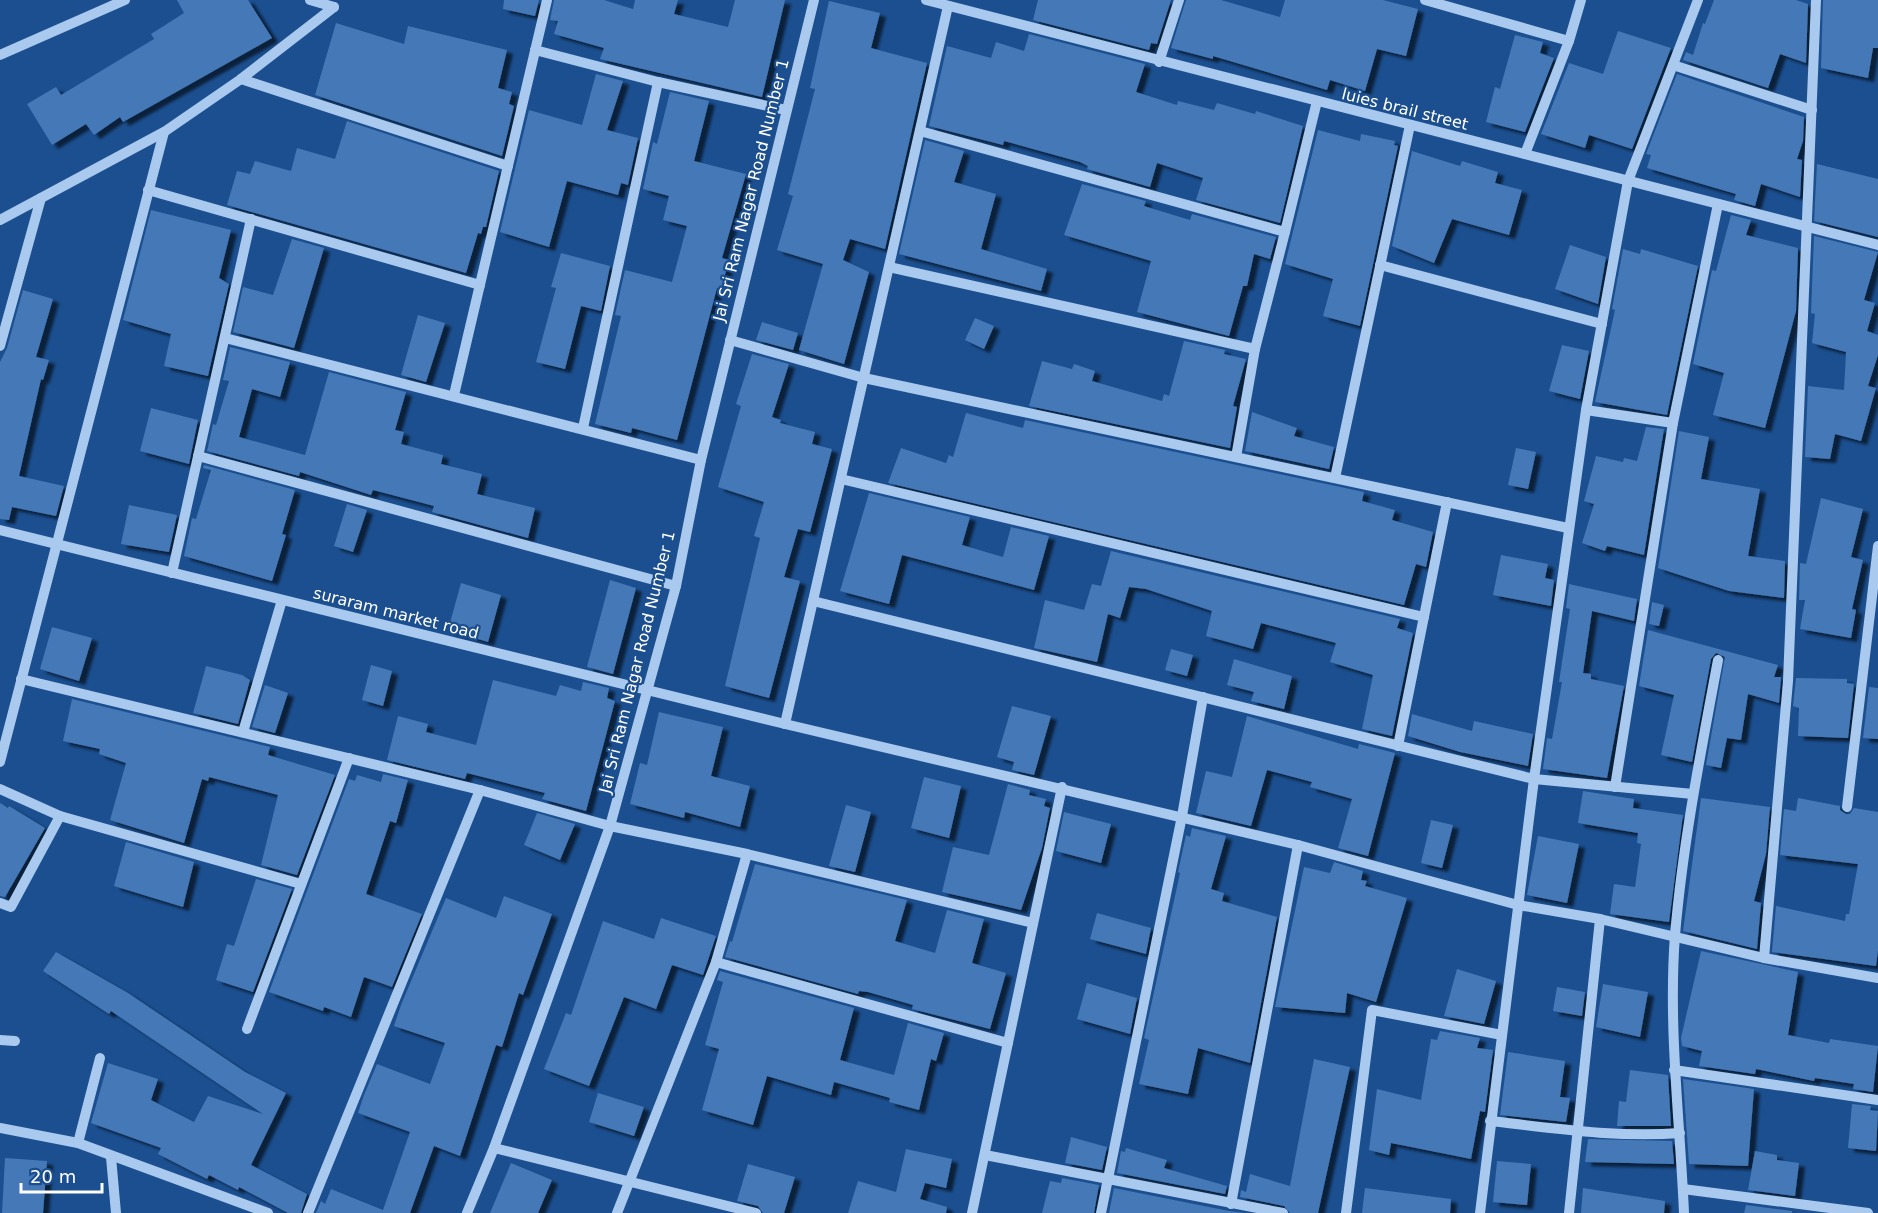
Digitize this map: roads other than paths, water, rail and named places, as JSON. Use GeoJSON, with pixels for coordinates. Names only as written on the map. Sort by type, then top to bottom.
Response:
{"type":"FeatureCollection","features":[{"type":"Feature","properties":{"kind":"street"},"geometry":{"type":"LineString","coordinates":[[0,55],[125,0]]}},
{"type":"Feature","properties":{"kind":"street"},"geometry":{"type":"LineString","coordinates":[[0,220],[164,132],[241,79],[334,7],[310,0]]}},
{"type":"Feature","properties":{"kind":"street"},"geometry":{"type":"LineString","coordinates":[[453,395],[547,0]]}},
{"type":"Feature","properties":{"kind":"street","name":"Jai Sri Ram Nagar Road Number 1"},"geometry":{"type":"LineString","coordinates":[[467,1213],[494,1148],[610,826],[676,586],[701,460],[814,0]]}},
{"type":"Feature","properties":{"kind":"street","name":"luies brail street"},"geometry":{"type":"LineString","coordinates":[[926,0],[1159,62],[1878,245]]}},
{"type":"Feature","properties":{"kind":"street"},"geometry":{"type":"LineString","coordinates":[[1159,62],[1179,0]]}},
{"type":"Feature","properties":{"kind":"street"},"geometry":{"type":"LineString","coordinates":[[1425,0],[1569,41]]}},
{"type":"Feature","properties":{"kind":"street"},"geometry":{"type":"LineString","coordinates":[[1525,154],[1569,41],[1581,0]]}},
{"type":"Feature","properties":{"kind":"street"},"geometry":{"type":"LineString","coordinates":[[1480,1213],[1533,779],[1586,410],[1628,181],[1698,0]]}},
{"type":"Feature","properties":{"kind":"street"},"geometry":{"type":"LineString","coordinates":[[1764,958],[1788,681],[1816,0]]}},
{"type":"Feature","properties":{"kind":"street"},"geometry":{"type":"LineString","coordinates":[[785,724],[948,6]]}},
{"type":"Feature","properties":{"kind":"street"},"geometry":{"type":"LineString","coordinates":[[535,50],[658,82],[786,110]]}},
{"type":"Feature","properties":{"kind":"street"},"geometry":{"type":"LineString","coordinates":[[1673,65],[1812,110]]}},
{"type":"Feature","properties":{"kind":"street"},"geometry":{"type":"LineString","coordinates":[[241,79],[508,166]]}},
{"type":"Feature","properties":{"kind":"street"},"geometry":{"type":"LineString","coordinates":[[583,428],[658,82]]}},
{"type":"Feature","properties":{"kind":"street"},"geometry":{"type":"LineString","coordinates":[[1236,457],[1255,350],[1317,101]]}},
{"type":"Feature","properties":{"kind":"street"},"geometry":{"type":"LineString","coordinates":[[1335,478],[1410,125]]}},
{"type":"Feature","properties":{"kind":"street"},"geometry":{"type":"LineString","coordinates":[[920,131],[1285,232]]}},
{"type":"Feature","properties":{"kind":"street"},"geometry":{"type":"LineString","coordinates":[[0,762],[5,721],[21,679],[164,132]]}},
{"type":"Feature","properties":{"kind":"street"},"geometry":{"type":"LineString","coordinates":[[148,190],[480,285]]}},
{"type":"Feature","properties":{"kind":"street"},"geometry":{"type":"LineString","coordinates":[[0,346],[41,198]]}},
{"type":"Feature","properties":{"kind":"street"},"geometry":{"type":"LineString","coordinates":[[1615,787],[1673,423],[1718,204]]}},
{"type":"Feature","properties":{"kind":"street"},"geometry":{"type":"LineString","coordinates":[[172,573],[251,219]]}},
{"type":"Feature","properties":{"kind":"street"},"geometry":{"type":"LineString","coordinates":[[1380,265],[1602,324]]}},
{"type":"Feature","properties":{"kind":"street"},"geometry":{"type":"LineString","coordinates":[[889,267],[1255,350]]}},
{"type":"Feature","properties":{"kind":"street"},"geometry":{"type":"LineString","coordinates":[[225,338],[701,460]]}},
{"type":"Feature","properties":{"kind":"street"},"geometry":{"type":"LineString","coordinates":[[730,339],[864,378],[1568,528]]}},
{"type":"Feature","properties":{"kind":"street"},"geometry":{"type":"LineString","coordinates":[[1586,410],[1673,423]]}},
{"type":"Feature","properties":{"kind":"street"},"geometry":{"type":"LineString","coordinates":[[198,456],[676,586]]}},
{"type":"Feature","properties":{"kind":"street"},"geometry":{"type":"LineString","coordinates":[[841,479],[1424,617]]}},
{"type":"Feature","properties":{"kind":"street"},"geometry":{"type":"LineString","coordinates":[[1398,746],[1447,502]]}},
{"type":"Feature","properties":{"kind":"street","name":"suraram market road"},"geometry":{"type":"LineString","coordinates":[[0,530],[785,724],[1182,816],[1518,904],[1600,919],[1764,958],[1878,978]]}},
{"type":"Feature","properties":{"kind":"street"},"geometry":{"type":"LineString","coordinates":[[1847,807],[1878,546]]}},
{"type":"Feature","properties":{"kind":"street"},"geometry":{"type":"LineString","coordinates":[[243,732],[282,600]]}},
{"type":"Feature","properties":{"kind":"street"},"geometry":{"type":"LineString","coordinates":[[813,601],[1533,779],[1693,794]]}},
{"type":"Feature","properties":{"kind":"street"},"geometry":{"type":"LineString","coordinates":[[1684,1213],[1674,1070],[1675,936],[1693,794],[1718,660]]}},
{"type":"Feature","properties":{"kind":"street"},"geometry":{"type":"LineString","coordinates":[[21,679],[480,790],[610,826],[747,855],[1033,923]]}},
{"type":"Feature","properties":{"kind":"street"},"geometry":{"type":"LineString","coordinates":[[1101,1213],[1182,816],[1203,697]]}},
{"type":"Feature","properties":{"kind":"street"},"geometry":{"type":"LineString","coordinates":[[247,1029],[349,758]]}},
{"type":"Feature","properties":{"kind":"street"},"geometry":{"type":"LineString","coordinates":[[972,1213],[1062,787]]}},
{"type":"Feature","properties":{"kind":"street"},"geometry":{"type":"LineString","coordinates":[[0,789],[60,816],[301,884]]}},
{"type":"Feature","properties":{"kind":"street"},"geometry":{"type":"LineString","coordinates":[[308,1213],[480,790]]}},
{"type":"Feature","properties":{"kind":"street"},"geometry":{"type":"LineString","coordinates":[[0,903],[12,907],[60,816]]}},
{"type":"Feature","properties":{"kind":"street"},"geometry":{"type":"LineString","coordinates":[[1231,1204],[1298,845]]}},
{"type":"Feature","properties":{"kind":"street"},"geometry":{"type":"LineString","coordinates":[[617,1213],[716,962],[747,855]]}},
{"type":"Feature","properties":{"kind":"street"},"geometry":{"type":"LineString","coordinates":[[1569,1213],[1600,919]]}},
{"type":"Feature","properties":{"kind":"street"},"geometry":{"type":"LineString","coordinates":[[716,962],[1008,1043]]}},
{"type":"Feature","properties":{"kind":"street"},"geometry":{"type":"LineString","coordinates":[[1346,1213],[1371,1010],[1502,1035]]}},
{"type":"Feature","properties":{"kind":"street"},"geometry":{"type":"LineString","coordinates":[[0,1040],[15,1041]]}},
{"type":"Feature","properties":{"kind":"street"},"geometry":{"type":"LineString","coordinates":[[78,1143],[99,1058]]}},
{"type":"Feature","properties":{"kind":"street"},"geometry":{"type":"LineString","coordinates":[[1674,1070],[1878,1100]]}},
{"type":"Feature","properties":{"kind":"street"},"geometry":{"type":"LineString","coordinates":[[1490,1121],[1578,1131],[1655,1135],[1680,1133]]}},
{"type":"Feature","properties":{"kind":"street"},"geometry":{"type":"LineString","coordinates":[[0,1128],[78,1143],[268,1213]]}},
{"type":"Feature","properties":{"kind":"street"},"geometry":{"type":"LineString","coordinates":[[494,1148],[756,1213]]}},
{"type":"Feature","properties":{"kind":"street"},"geometry":{"type":"LineString","coordinates":[[985,1155],[1283,1213]]}},
{"type":"Feature","properties":{"kind":"street"},"geometry":{"type":"LineString","coordinates":[[111,1157],[116,1213]]}},
{"type":"Feature","properties":{"kind":"street"},"geometry":{"type":"LineString","coordinates":[[1683,1189],[1868,1213]]}}]}
